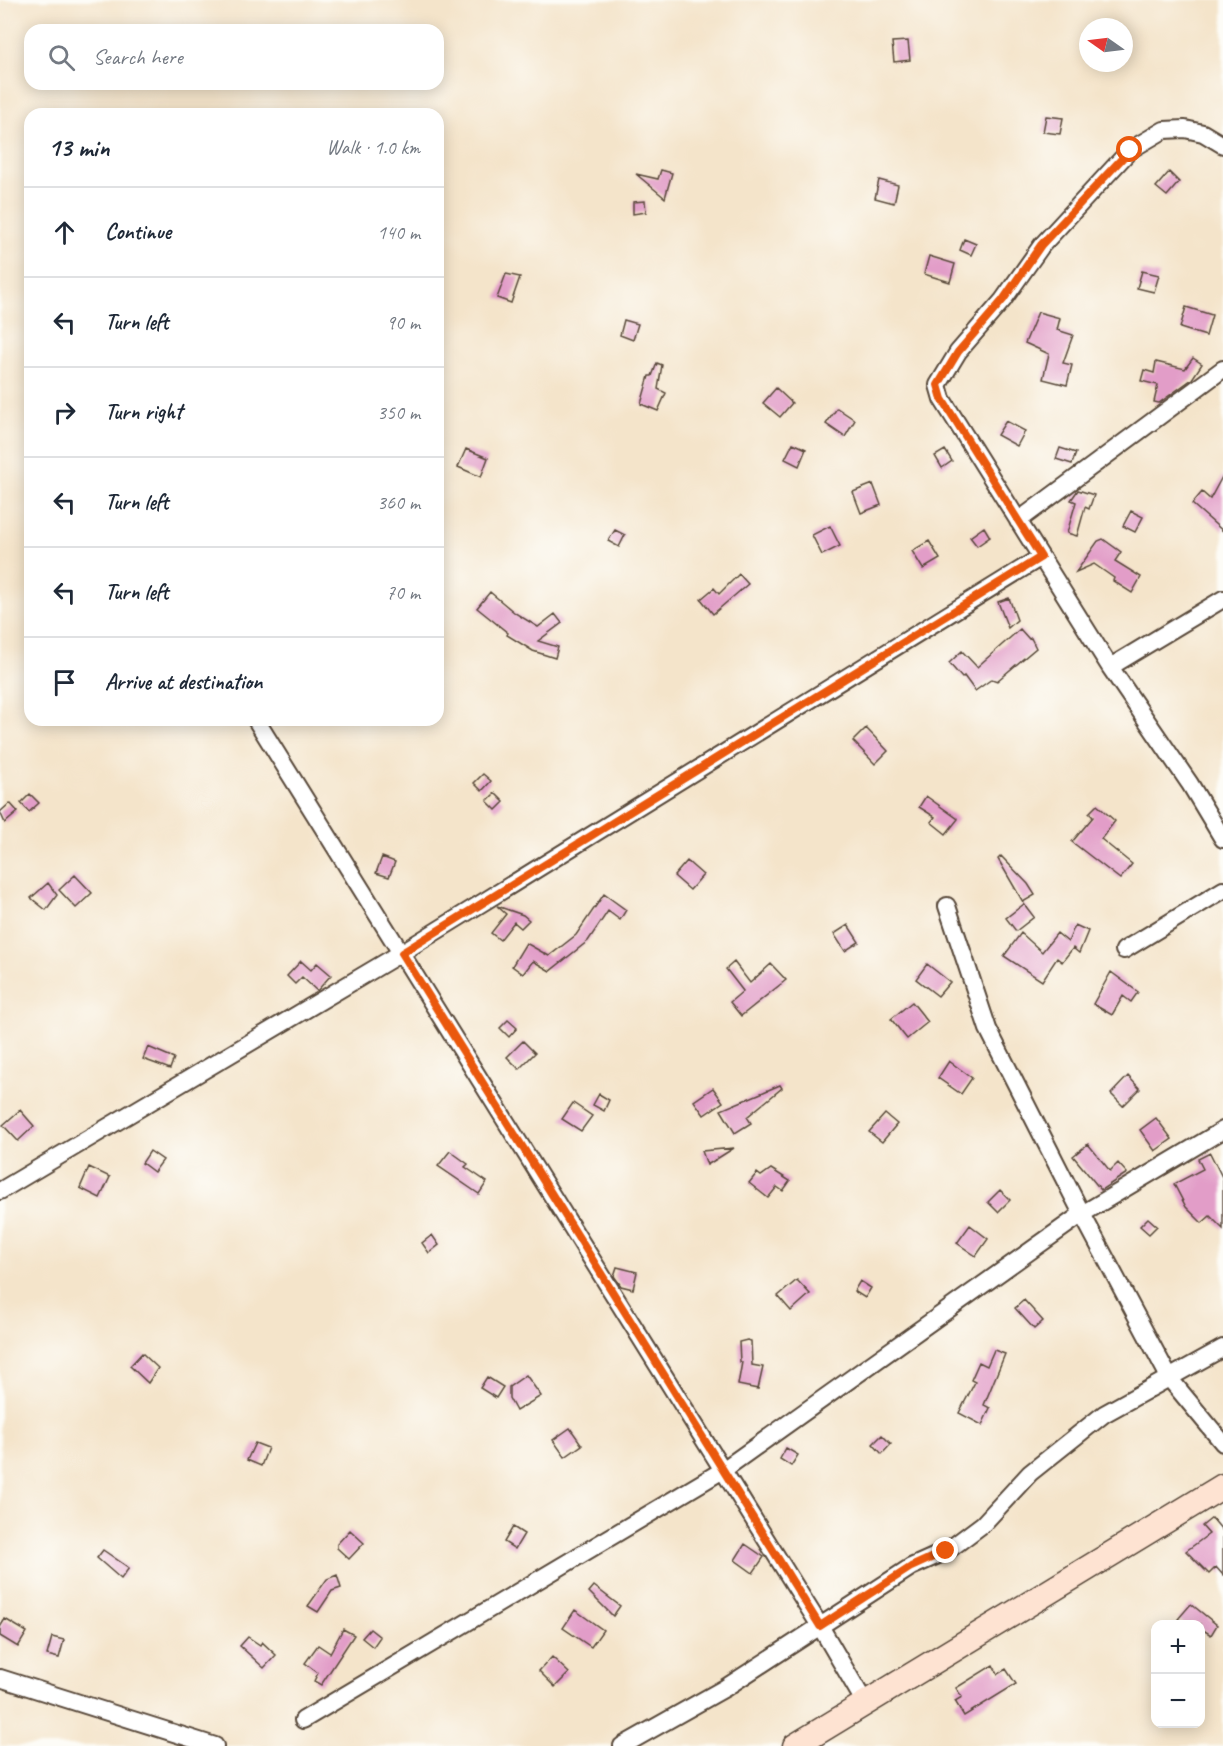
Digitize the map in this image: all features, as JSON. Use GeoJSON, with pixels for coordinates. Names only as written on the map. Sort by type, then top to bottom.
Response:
{"type":"FeatureCollection","features":[{"type":"Feature","properties":{"kind":"main road"},"geometry":{"type":"LineString","coordinates":[[795,1746],[1223,1486]]}},
{"type":"Feature","properties":{"kind":"street"},"geometry":{"type":"LineString","coordinates":[[1223,145],[1203,133],[1185,129],[1164,130],[1130,150],[1041,245],[1003,300],[945,370],[938,385],[942,399],[1018,521],[1110,667],[1190,784],[1223,839]]}},
{"type":"Feature","properties":{"kind":"street"},"geometry":{"type":"LineString","coordinates":[[1018,521],[1223,369]]}},
{"type":"Feature","properties":{"kind":"street"},"geometry":{"type":"LineString","coordinates":[[0,1191],[402,953],[1041,557]]}},
{"type":"Feature","properties":{"kind":"street"},"geometry":{"type":"LineString","coordinates":[[1110,667],[1223,599]]}},
{"type":"Feature","properties":{"kind":"street"},"geometry":{"type":"LineString","coordinates":[[260,726],[820,1626],[865,1703]]}},
{"type":"Feature","properties":{"kind":"street"},"geometry":{"type":"LineString","coordinates":[[1124,950],[1223,890]]}},
{"type":"Feature","properties":{"kind":"street"},"geometry":{"type":"LineString","coordinates":[[947,906],[988,1029],[1082,1214],[1170,1379],[1223,1443]]}},
{"type":"Feature","properties":{"kind":"street"},"geometry":{"type":"LineString","coordinates":[[303,1720],[723,1470],[1082,1214],[1223,1130]]}},
{"type":"Feature","properties":{"kind":"street"},"geometry":{"type":"LineString","coordinates":[[622,1746],[725,1688],[911,1567],[946,1551],[983,1524],[1030,1473],[1104,1414],[1223,1348]]}},
{"type":"Feature","properties":{"kind":"street"},"geometry":{"type":"LineString","coordinates":[[0,1678],[215,1746]]}},
{"type":"Feature","properties":{"kind":"building"},"geometry":{"type":"Polygon","coordinates":[[[908,41],[910,60],[894,62],[892,42],[908,41]]]}},
{"type":"Feature","properties":{"kind":"building"},"geometry":{"type":"Polygon","coordinates":[[[1046,116],[1063,118],[1060,134],[1043,132],[1046,116]]]}},
{"type":"Feature","properties":{"kind":"building"},"geometry":{"type":"Polygon","coordinates":[[[661,170],[672,173],[665,198],[636,174],[658,179],[661,170]]]}},
{"type":"Feature","properties":{"kind":"building"},"geometry":{"type":"Polygon","coordinates":[[[1169,172],[1179,182],[1167,196],[1156,187],[1169,172]]]}},
{"type":"Feature","properties":{"kind":"building"},"geometry":{"type":"Polygon","coordinates":[[[879,180],[898,185],[894,203],[875,198],[879,180]]]}},
{"type":"Feature","properties":{"kind":"building"},"geometry":{"type":"Polygon","coordinates":[[[645,201],[646,212],[633,214],[633,202],[645,201]]]}},
{"type":"Feature","properties":{"kind":"building"},"geometry":{"type":"Polygon","coordinates":[[[964,239],[976,244],[971,255],[960,250],[964,239]]]}},
{"type":"Feature","properties":{"kind":"building"},"geometry":{"type":"Polygon","coordinates":[[[929,256],[955,264],[950,282],[924,274],[929,256]]]}},
{"type":"Feature","properties":{"kind":"building"},"geometry":{"type":"Polygon","coordinates":[[[1142,271],[1159,275],[1154,292],[1137,288],[1142,271]]]}},
{"type":"Feature","properties":{"kind":"building"},"geometry":{"type":"Polygon","coordinates":[[[506,274],[520,277],[511,303],[497,298],[506,274]]]}},
{"type":"Feature","properties":{"kind":"building"},"geometry":{"type":"Polygon","coordinates":[[[1186,307],[1212,315],[1206,336],[1180,328],[1186,307]]]}},
{"type":"Feature","properties":{"kind":"building"},"geometry":{"type":"Polygon","coordinates":[[[1038,312],[1060,318],[1057,330],[1073,335],[1063,363],[1072,365],[1067,385],[1043,379],[1049,354],[1025,343],[1038,312]]]}},
{"type":"Feature","properties":{"kind":"building"},"geometry":{"type":"Polygon","coordinates":[[[624,320],[638,324],[633,340],[620,335],[624,320]]]}},
{"type":"Feature","properties":{"kind":"building"},"geometry":{"type":"Polygon","coordinates":[[[1193,358],[1202,364],[1192,379],[1159,403],[1154,402],[1158,385],[1141,381],[1144,370],[1154,373],[1156,362],[1185,369],[1193,358]]]}},
{"type":"Feature","properties":{"kind":"building"},"geometry":{"type":"Polygon","coordinates":[[[657,363],[662,365],[658,389],[666,393],[658,411],[641,404],[649,376],[652,376],[657,363]]]}},
{"type":"Feature","properties":{"kind":"building"},"geometry":{"type":"Polygon","coordinates":[[[776,388],[792,403],[780,417],[763,403],[776,388]]]}},
{"type":"Feature","properties":{"kind":"building"},"geometry":{"type":"Polygon","coordinates":[[[837,408],[855,420],[845,437],[826,424],[837,408]]]}},
{"type":"Feature","properties":{"kind":"building"},"geometry":{"type":"Polygon","coordinates":[[[1006,421],[1025,431],[1017,446],[997,435],[1006,421]]]}},
{"type":"Feature","properties":{"kind":"building"},"geometry":{"type":"Polygon","coordinates":[[[793,443],[806,449],[799,466],[785,459],[793,443]]]}},
{"type":"Feature","properties":{"kind":"building"},"geometry":{"type":"Polygon","coordinates":[[[1060,448],[1076,453],[1072,464],[1056,459],[1060,448]]]}},
{"type":"Feature","properties":{"kind":"building"},"geometry":{"type":"Polygon","coordinates":[[[466,449],[488,458],[481,477],[458,467],[466,449]]]}},
{"type":"Feature","properties":{"kind":"building"},"geometry":{"type":"Polygon","coordinates":[[[945,450],[952,461],[942,468],[935,456],[945,450]]]}},
{"type":"Feature","properties":{"kind":"building"},"geometry":{"type":"Polygon","coordinates":[[[1223,475],[1223,531],[1192,504],[1202,492],[1210,499],[1223,475]]]}},
{"type":"Feature","properties":{"kind":"building"},"geometry":{"type":"Polygon","coordinates":[[[873,484],[881,505],[861,513],[853,492],[873,484]]]}},
{"type":"Feature","properties":{"kind":"building"},"geometry":{"type":"Polygon","coordinates":[[[1078,490],[1094,495],[1089,509],[1085,507],[1077,536],[1067,533],[1076,502],[1071,500],[1078,490]]]}},
{"type":"Feature","properties":{"kind":"building"},"geometry":{"type":"Polygon","coordinates":[[[1131,511],[1143,517],[1135,532],[1123,526],[1131,511]]]}},
{"type":"Feature","properties":{"kind":"building"},"geometry":{"type":"Polygon","coordinates":[[[830,526],[840,546],[822,555],[812,535],[830,526]]]}},
{"type":"Feature","properties":{"kind":"building"},"geometry":{"type":"Polygon","coordinates":[[[984,527],[990,537],[977,546],[970,537],[984,527]]]}},
{"type":"Feature","properties":{"kind":"building"},"geometry":{"type":"Polygon","coordinates":[[[615,530],[625,535],[619,547],[608,541],[615,530]]]}},
{"type":"Feature","properties":{"kind":"building"},"geometry":{"type":"Polygon","coordinates":[[[1103,539],[1121,552],[1115,561],[1141,577],[1132,593],[1113,581],[1114,578],[1094,564],[1076,572],[1098,541],[1103,539]]]}},
{"type":"Feature","properties":{"kind":"building"},"geometry":{"type":"Polygon","coordinates":[[[929,541],[940,559],[923,569],[912,551],[929,541]]]}},
{"type":"Feature","properties":{"kind":"building"},"geometry":{"type":"Polygon","coordinates":[[[739,574],[748,584],[713,614],[701,599],[714,588],[719,594],[739,574]]]}},
{"type":"Feature","properties":{"kind":"building"},"geometry":{"type":"Polygon","coordinates":[[[490,592],[515,613],[538,627],[555,614],[562,623],[538,641],[558,647],[555,658],[533,651],[507,635],[508,633],[477,608],[490,592]]]}},
{"type":"Feature","properties":{"kind":"building"},"geometry":{"type":"Polygon","coordinates":[[[1009,598],[1017,620],[1008,628],[998,602],[1009,598]]]}},
{"type":"Feature","properties":{"kind":"building"},"geometry":{"type":"Polygon","coordinates":[[[1020,629],[1029,639],[1031,638],[1036,648],[997,681],[992,679],[975,691],[964,676],[962,678],[949,663],[962,651],[977,667],[1020,629]]]}},
{"type":"Feature","properties":{"kind":"building"},"geometry":{"type":"Polygon","coordinates":[[[866,728],[888,751],[875,764],[853,741],[866,728]]]}},
{"type":"Feature","properties":{"kind":"building"},"geometry":{"type":"Polygon","coordinates":[[[483,774],[491,781],[482,791],[474,783],[483,774]]]}},
{"type":"Feature","properties":{"kind":"building"},"geometry":{"type":"Polygon","coordinates":[[[495,793],[504,802],[496,810],[487,801],[495,793]]]}},
{"type":"Feature","properties":{"kind":"building"},"geometry":{"type":"Polygon","coordinates":[[[30,794],[39,803],[29,812],[21,803],[30,794]]]}},
{"type":"Feature","properties":{"kind":"building"},"geometry":{"type":"Polygon","coordinates":[[[926,796],[958,819],[946,834],[931,822],[935,817],[919,807],[926,796]]]}},
{"type":"Feature","properties":{"kind":"building"},"geometry":{"type":"Polygon","coordinates":[[[10,803],[18,812],[5,823],[0,812],[10,803]]]}},
{"type":"Feature","properties":{"kind":"building"},"geometry":{"type":"Polygon","coordinates":[[[1097,805],[1115,821],[1101,839],[1132,864],[1120,879],[1072,842],[1093,817],[1089,813],[1097,805]]]}},
{"type":"Feature","properties":{"kind":"building"},"geometry":{"type":"Polygon","coordinates":[[[1001,856],[1028,884],[1035,895],[1023,902],[998,859],[1001,856]]]}},
{"type":"Feature","properties":{"kind":"building"},"geometry":{"type":"Polygon","coordinates":[[[382,857],[395,862],[389,877],[376,873],[382,857]]]}},
{"type":"Feature","properties":{"kind":"building"},"geometry":{"type":"Polygon","coordinates":[[[687,861],[703,875],[690,890],[674,876],[687,861]]]}},
{"type":"Feature","properties":{"kind":"building"},"geometry":{"type":"Polygon","coordinates":[[[75,875],[92,893],[76,908],[59,890],[75,875]]]}},
{"type":"Feature","properties":{"kind":"building"},"geometry":{"type":"Polygon","coordinates":[[[48,883],[57,895],[46,910],[31,898],[48,883]]]}},
{"type":"Feature","properties":{"kind":"building"},"geometry":{"type":"Polygon","coordinates":[[[604,894],[626,910],[620,920],[608,911],[588,941],[550,971],[533,961],[523,974],[512,966],[526,943],[549,956],[576,935],[604,894]]]}},
{"type":"Feature","properties":{"kind":"building"},"geometry":{"type":"Polygon","coordinates":[[[1024,904],[1034,917],[1016,931],[1006,918],[1024,904]]]}},
{"type":"Feature","properties":{"kind":"building"},"geometry":{"type":"Polygon","coordinates":[[[497,906],[523,915],[529,920],[521,928],[514,922],[500,940],[491,933],[506,914],[497,906]]]}},
{"type":"Feature","properties":{"kind":"building"},"geometry":{"type":"Polygon","coordinates":[[[848,925],[859,942],[845,951],[834,934],[848,925]]]}},
{"type":"Feature","properties":{"kind":"building"},"geometry":{"type":"Polygon","coordinates":[[[1075,925],[1088,931],[1079,953],[1073,948],[1062,962],[1057,958],[1042,981],[1004,956],[1021,933],[1042,952],[1057,933],[1068,942],[1075,925]]]}},
{"type":"Feature","properties":{"kind":"building"},"geometry":{"type":"Polygon","coordinates":[[[301,961],[311,970],[317,963],[331,975],[317,991],[302,977],[295,984],[287,976],[301,961]]]}},
{"type":"Feature","properties":{"kind":"building"},"geometry":{"type":"Polygon","coordinates":[[[734,962],[750,983],[771,964],[786,980],[741,1016],[730,1002],[743,991],[726,969],[734,962]]]}},
{"type":"Feature","properties":{"kind":"building"},"geometry":{"type":"Polygon","coordinates":[[[927,964],[950,982],[938,996],[916,979],[927,964]]]}},
{"type":"Feature","properties":{"kind":"building"},"geometry":{"type":"Polygon","coordinates":[[[1111,972],[1138,992],[1131,1002],[1123,996],[1112,1015],[1093,1004],[1111,972]]]}},
{"type":"Feature","properties":{"kind":"building"},"geometry":{"type":"Polygon","coordinates":[[[912,1002],[928,1022],[907,1039],[891,1019],[912,1002]]]}},
{"type":"Feature","properties":{"kind":"building"},"geometry":{"type":"Polygon","coordinates":[[[508,1020],[517,1028],[509,1037],[500,1028],[508,1020]]]}},
{"type":"Feature","properties":{"kind":"building"},"geometry":{"type":"Polygon","coordinates":[[[523,1041],[535,1053],[519,1069],[507,1057],[523,1041]]]}},
{"type":"Feature","properties":{"kind":"building"},"geometry":{"type":"Polygon","coordinates":[[[148,1047],[174,1058],[170,1069],[143,1059],[148,1047]]]}},
{"type":"Feature","properties":{"kind":"building"},"geometry":{"type":"Polygon","coordinates":[[[949,1061],[972,1078],[961,1094],[938,1078],[949,1061]]]}},
{"type":"Feature","properties":{"kind":"building"},"geometry":{"type":"Polygon","coordinates":[[[1128,1076],[1140,1089],[1123,1106],[1111,1094],[1128,1076]]]}},
{"type":"Feature","properties":{"kind":"building"},"geometry":{"type":"Polygon","coordinates":[[[780,1085],[782,1088],[747,1117],[751,1123],[735,1133],[721,1110],[780,1085]]]}},
{"type":"Feature","properties":{"kind":"building"},"geometry":{"type":"Polygon","coordinates":[[[713,1088],[723,1102],[704,1115],[694,1101],[713,1088]]]}},
{"type":"Feature","properties":{"kind":"building"},"geometry":{"type":"Polygon","coordinates":[[[599,1094],[609,1100],[604,1111],[593,1105],[599,1094]]]}},
{"type":"Feature","properties":{"kind":"building"},"geometry":{"type":"Polygon","coordinates":[[[573,1103],[592,1116],[581,1131],[562,1119],[573,1103]]]}},
{"type":"Feature","properties":{"kind":"building"},"geometry":{"type":"Polygon","coordinates":[[[20,1110],[34,1126],[18,1141],[3,1125],[20,1110]]]}},
{"type":"Feature","properties":{"kind":"building"},"geometry":{"type":"Polygon","coordinates":[[[885,1114],[897,1124],[882,1142],[869,1132],[885,1114]]]}},
{"type":"Feature","properties":{"kind":"building"},"geometry":{"type":"Polygon","coordinates":[[[1156,1118],[1172,1139],[1155,1151],[1140,1130],[1156,1118]]]}},
{"type":"Feature","properties":{"kind":"building"},"geometry":{"type":"Polygon","coordinates":[[[1088,1144],[1110,1171],[1118,1163],[1127,1173],[1101,1190],[1073,1156],[1088,1144]]]}},
{"type":"Feature","properties":{"kind":"building"},"geometry":{"type":"Polygon","coordinates":[[[734,1148],[707,1165],[702,1151],[734,1148]]]}},
{"type":"Feature","properties":{"kind":"building"},"geometry":{"type":"Polygon","coordinates":[[[150,1151],[163,1160],[154,1172],[142,1163],[150,1151]]]}},
{"type":"Feature","properties":{"kind":"building"},"geometry":{"type":"Polygon","coordinates":[[[450,1151],[468,1164],[465,1167],[487,1182],[479,1194],[438,1166],[450,1151]]]}},
{"type":"Feature","properties":{"kind":"building"},"geometry":{"type":"Polygon","coordinates":[[[1210,1153],[1223,1179],[1223,1229],[1210,1216],[1202,1223],[1186,1207],[1174,1184],[1203,1169],[1198,1159],[1210,1153]]]}},
{"type":"Feature","properties":{"kind":"building"},"geometry":{"type":"Polygon","coordinates":[[[89,1167],[110,1177],[100,1198],[80,1188],[89,1167]]]}},
{"type":"Feature","properties":{"kind":"building"},"geometry":{"type":"Polygon","coordinates":[[[771,1169],[790,1181],[783,1191],[777,1187],[768,1198],[749,1183],[757,1173],[761,1176],[771,1169]]]}},
{"type":"Feature","properties":{"kind":"building"},"geometry":{"type":"Polygon","coordinates":[[[1000,1190],[1010,1200],[998,1212],[988,1202],[1000,1190]]]}},
{"type":"Feature","properties":{"kind":"building"},"geometry":{"type":"Polygon","coordinates":[[[1148,1218],[1157,1226],[1149,1234],[1140,1226],[1148,1218]]]}},
{"type":"Feature","properties":{"kind":"building"},"geometry":{"type":"Polygon","coordinates":[[[970,1225],[988,1239],[976,1256],[957,1243],[970,1225]]]}},
{"type":"Feature","properties":{"kind":"building"},"geometry":{"type":"Polygon","coordinates":[[[432,1235],[439,1245],[429,1253],[422,1243],[432,1235]]]}},
{"type":"Feature","properties":{"kind":"building"},"geometry":{"type":"Polygon","coordinates":[[[617,1267],[637,1272],[633,1289],[621,1286],[614,1276],[617,1267]]]}},
{"type":"Feature","properties":{"kind":"building"},"geometry":{"type":"Polygon","coordinates":[[[797,1280],[810,1294],[791,1311],[778,1296],[797,1280]]]}},
{"type":"Feature","properties":{"kind":"building"},"geometry":{"type":"Polygon","coordinates":[[[860,1281],[871,1288],[865,1298],[854,1291],[860,1281]]]}},
{"type":"Feature","properties":{"kind":"building"},"geometry":{"type":"Polygon","coordinates":[[[1024,1300],[1043,1321],[1034,1329],[1015,1308],[1024,1300]]]}},
{"type":"Feature","properties":{"kind":"building"},"geometry":{"type":"Polygon","coordinates":[[[751,1341],[752,1365],[763,1367],[758,1389],[738,1385],[742,1362],[740,1362],[739,1342],[751,1341]]]}},
{"type":"Feature","properties":{"kind":"building"},"geometry":{"type":"Polygon","coordinates":[[[994,1350],[1005,1354],[984,1405],[990,1408],[982,1425],[959,1413],[975,1382],[971,1380],[979,1362],[987,1366],[994,1350]]]}},
{"type":"Feature","properties":{"kind":"building"},"geometry":{"type":"Polygon","coordinates":[[[142,1353],[158,1368],[148,1383],[130,1366],[142,1353]]]}},
{"type":"Feature","properties":{"kind":"building"},"geometry":{"type":"Polygon","coordinates":[[[526,1375],[541,1396],[516,1411],[509,1398],[509,1387],[526,1375]]]}},
{"type":"Feature","properties":{"kind":"building"},"geometry":{"type":"Polygon","coordinates":[[[487,1377],[503,1387],[496,1398],[480,1388],[487,1377]]]}},
{"type":"Feature","properties":{"kind":"building"},"geometry":{"type":"Polygon","coordinates":[[[570,1428],[582,1445],[565,1457],[553,1440],[570,1428]]]}},
{"type":"Feature","properties":{"kind":"building"},"geometry":{"type":"Polygon","coordinates":[[[882,1435],[891,1444],[882,1454],[873,1444],[882,1435]]]}},
{"type":"Feature","properties":{"kind":"building"},"geometry":{"type":"Polygon","coordinates":[[[255,1443],[268,1448],[261,1466],[247,1460],[255,1443]]]}},
{"type":"Feature","properties":{"kind":"building"},"geometry":{"type":"Polygon","coordinates":[[[786,1448],[798,1455],[791,1466],[780,1459],[786,1448]]]}},
{"type":"Feature","properties":{"kind":"building"},"geometry":{"type":"Polygon","coordinates":[[[1212,1518],[1223,1531],[1223,1575],[1216,1567],[1209,1574],[1186,1551],[1209,1534],[1202,1526],[1212,1518]]]}},
{"type":"Feature","properties":{"kind":"building"},"geometry":{"type":"Polygon","coordinates":[[[513,1527],[524,1534],[515,1549],[504,1542],[513,1527]]]}},
{"type":"Feature","properties":{"kind":"building"},"geometry":{"type":"Polygon","coordinates":[[[350,1530],[364,1543],[349,1559],[337,1548],[337,1544],[350,1530]]]}},
{"type":"Feature","properties":{"kind":"building"},"geometry":{"type":"Polygon","coordinates":[[[745,1544],[764,1557],[753,1573],[735,1560],[745,1544]]]}},
{"type":"Feature","properties":{"kind":"building"},"geometry":{"type":"Polygon","coordinates":[[[103,1550],[129,1568],[121,1579],[97,1558],[103,1550]]]}},
{"type":"Feature","properties":{"kind":"building"},"geometry":{"type":"Polygon","coordinates":[[[337,1575],[341,1588],[332,1591],[318,1612],[308,1606],[327,1579],[337,1575]]]}},
{"type":"Feature","properties":{"kind":"building"},"geometry":{"type":"Polygon","coordinates":[[[594,1586],[620,1606],[613,1616],[589,1592],[594,1586]]]}},
{"type":"Feature","properties":{"kind":"building"},"geometry":{"type":"Polygon","coordinates":[[[1191,1604],[1217,1625],[1211,1635],[1205,1631],[1205,1620],[1178,1619],[1191,1604]]]}},
{"type":"Feature","properties":{"kind":"building"},"geometry":{"type":"Polygon","coordinates":[[[575,1610],[603,1630],[591,1647],[563,1628],[575,1610]]]}},
{"type":"Feature","properties":{"kind":"building"},"geometry":{"type":"Polygon","coordinates":[[[5,1619],[27,1632],[18,1647],[0,1636],[0,1627],[5,1619]]]}},
{"type":"Feature","properties":{"kind":"building"},"geometry":{"type":"Polygon","coordinates":[[[343,1629],[354,1635],[321,1685],[314,1681],[318,1673],[305,1663],[318,1645],[330,1653],[343,1629]]]}},
{"type":"Feature","properties":{"kind":"building"},"geometry":{"type":"Polygon","coordinates":[[[370,1629],[380,1637],[373,1647],[362,1638],[370,1629]]]}},
{"type":"Feature","properties":{"kind":"building"},"geometry":{"type":"Polygon","coordinates":[[[52,1637],[64,1640],[59,1658],[47,1655],[52,1637]]]}},
{"type":"Feature","properties":{"kind":"building"},"geometry":{"type":"Polygon","coordinates":[[[248,1637],[260,1645],[262,1642],[276,1655],[264,1668],[240,1646],[248,1637]]]}},
{"type":"Feature","properties":{"kind":"building"},"geometry":{"type":"Polygon","coordinates":[[[552,1657],[569,1673],[555,1687],[539,1671],[552,1657]]]}},
{"type":"Feature","properties":{"kind":"building"},"geometry":{"type":"Polygon","coordinates":[[[993,1665],[998,1674],[1006,1669],[1016,1684],[964,1716],[955,1701],[962,1697],[956,1688],[993,1665]]]}},
{"type":"Feature","properties":{"kind":"route"},"geometry":{"type":"LineString","coordinates":[[946,1551],[911,1567],[820,1626],[402,953],[1041,557],[942,399],[938,385],[958,352],[1003,300],[1041,245],[1130,150]]}}]}
